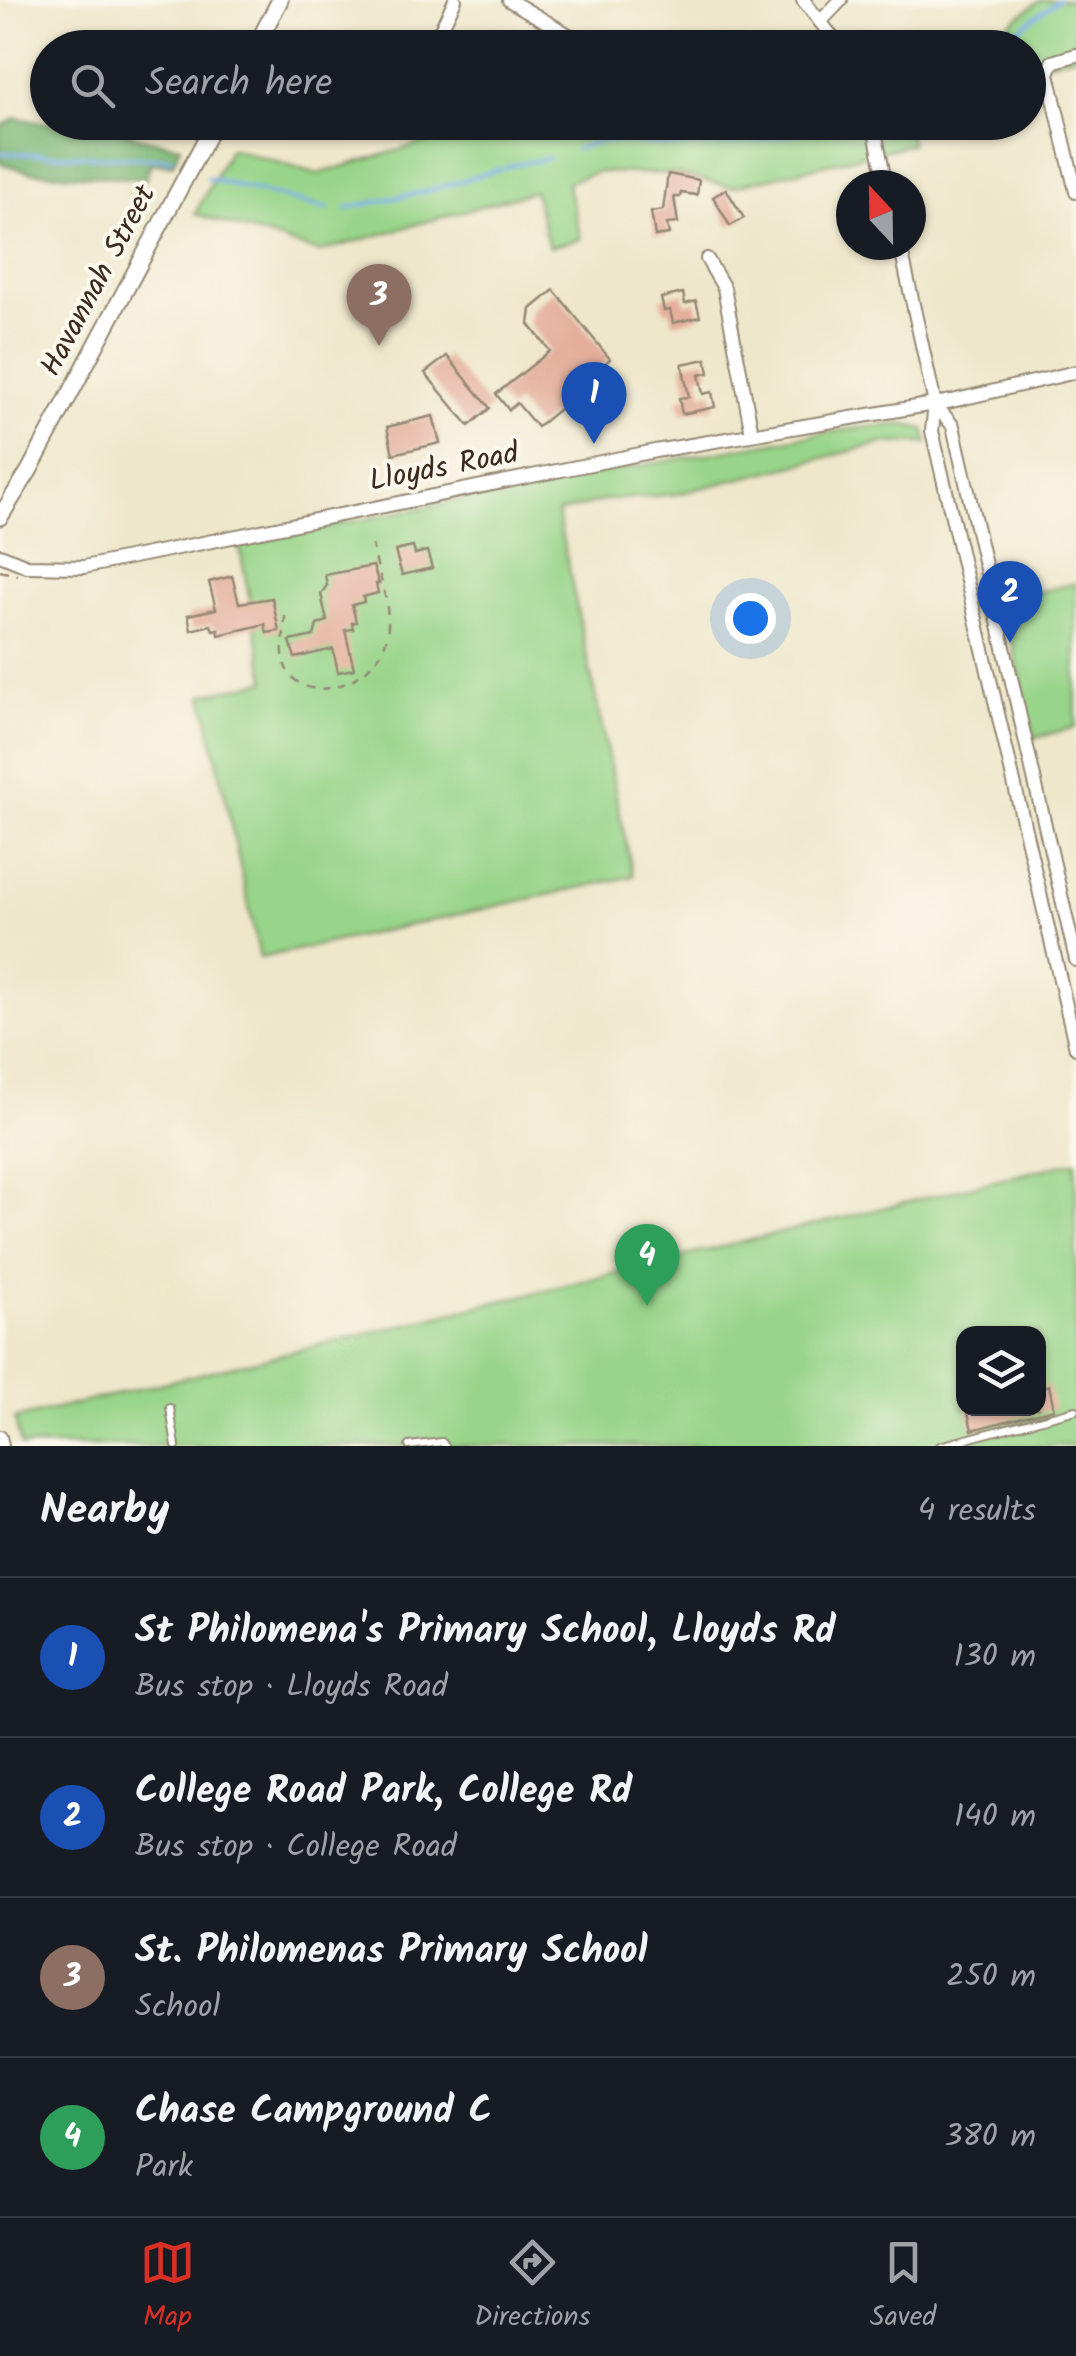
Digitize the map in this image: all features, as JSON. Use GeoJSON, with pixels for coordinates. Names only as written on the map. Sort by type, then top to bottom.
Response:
{"type":"FeatureCollection","features":[{"type":"Feature","properties":{"kind":"street"},"geometry":{"type":"LineString","coordinates":[[264,30],[280,0]]}},
{"type":"Feature","properties":{"kind":"street"},"geometry":{"type":"LineString","coordinates":[[440,30],[455,0]]}},
{"type":"Feature","properties":{"kind":"street"},"geometry":{"type":"LineString","coordinates":[[509,0],[560,30]]}},
{"type":"Feature","properties":{"kind":"street"},"geometry":{"type":"LineString","coordinates":[[803,0],[828,30]]}},
{"type":"Feature","properties":{"kind":"street"},"geometry":{"type":"LineString","coordinates":[[821,21],[840,0]]}},
{"type":"Feature","properties":{"kind":"street"},"geometry":{"type":"LineString","coordinates":[[1076,55],[1052,62],[1048,70],[1076,192]]}},
{"type":"Feature","properties":{"kind":"street","name":"Havannah Street"},"geometry":{"type":"LineString","coordinates":[[0,518],[29,471],[205,140]]}},
{"type":"Feature","properties":{"kind":"street"},"geometry":{"type":"LineString","coordinates":[[876,140],[883,170]]}},
{"type":"Feature","properties":{"kind":"street"},"geometry":{"type":"LineString","coordinates":[[707,260],[724,288],[752,433]]}},
{"type":"Feature","properties":{"kind":"street"},"geometry":{"type":"LineString","coordinates":[[903,260],[935,404],[932,430],[1076,1048]]}},
{"type":"Feature","properties":{"kind":"street","name":"Lloyds Road"},"geometry":{"type":"LineString","coordinates":[[0,555],[27,566],[84,567],[752,433],[935,404],[1076,372]]}},
{"type":"Feature","properties":{"kind":"street"},"geometry":{"type":"LineString","coordinates":[[935,404],[953,426],[1076,960]]}},
{"type":"Feature","properties":{"kind":"street"},"geometry":{"type":"LineString","coordinates":[[0,1438],[2,1446]]}},
{"type":"Feature","properties":{"kind":"lane"},"geometry":{"type":"LineString","coordinates":[[170,1408],[176,1446]]}},
{"type":"Feature","properties":{"kind":"lane"},"geometry":{"type":"LineString","coordinates":[[940,1446],[1076,1410]]}},
{"type":"Feature","properties":{"kind":"lane"},"geometry":{"type":"LineString","coordinates":[[409,1446],[444,1444]]}},
{"type":"Feature","properties":{"kind":"path"},"geometry":{"type":"LineString","coordinates":[[285,616],[286,668],[298,682],[322,688],[354,682],[378,660],[387,636],[386,603],[372,545]]}},
{"type":"Feature","properties":{"kind":"path"},"geometry":{"type":"LineString","coordinates":[[0,571],[15,576]]}},
{"type":"Feature","properties":{"kind":"green space"},"geometry":{"type":"Polygon","coordinates":[[[1041,0],[1076,0],[1076,55],[1046,63],[1046,30],[1001,30],[1041,0]]]}},
{"type":"Feature","properties":{"kind":"green space"},"geometry":{"type":"Polygon","coordinates":[[[16,118],[30,120],[30,140],[151,140],[180,146],[173,164],[150,164],[146,179],[30,172],[0,163],[0,127],[16,118]]]}},
{"type":"Feature","properties":{"kind":"green space"},"geometry":{"type":"Polygon","coordinates":[[[434,140],[910,140],[911,144],[731,187],[676,174],[597,172],[567,182],[581,239],[549,247],[534,191],[319,252],[195,214],[230,148],[318,174],[434,140]]]}},
{"type":"Feature","properties":{"kind":"green space"},"geometry":{"type":"Polygon","coordinates":[[[902,424],[924,429],[928,443],[884,443],[677,494],[606,500],[557,513],[633,876],[260,958],[203,695],[266,681],[239,545],[642,465],[902,424]]]}},
{"type":"Feature","properties":{"kind":"green space"},"geometry":{"type":"Polygon","coordinates":[[[1076,583],[1076,727],[1034,738],[1002,600],[1076,583]]]}},
{"type":"Feature","properties":{"kind":"green space"},"geometry":{"type":"Polygon","coordinates":[[[1076,1161],[1076,1446],[21,1446],[15,1419],[1076,1161]]]}},
{"type":"Feature","properties":{"kind":"building"},"geometry":{"type":"Polygon","coordinates":[[[668,174],[699,180],[697,195],[681,193],[674,197],[678,223],[667,224],[669,234],[655,236],[651,212],[663,210],[668,174]]]}},
{"type":"Feature","properties":{"kind":"building"},"geometry":{"type":"Polygon","coordinates":[[[726,189],[744,218],[730,226],[713,197],[726,189]]]}},
{"type":"Feature","properties":{"kind":"building"},"geometry":{"type":"Polygon","coordinates":[[[554,290],[610,359],[590,376],[575,371],[563,380],[575,396],[537,427],[517,403],[509,410],[496,394],[550,351],[529,324],[531,309],[554,290]]]}},
{"type":"Feature","properties":{"kind":"building"},"geometry":{"type":"Polygon","coordinates":[[[683,293],[685,304],[696,301],[700,317],[673,323],[661,298],[683,293]]]}},
{"type":"Feature","properties":{"kind":"building"},"geometry":{"type":"Polygon","coordinates":[[[447,356],[490,408],[469,426],[425,373],[447,356]]]}},
{"type":"Feature","properties":{"kind":"building"},"geometry":{"type":"Polygon","coordinates":[[[706,359],[709,373],[699,375],[703,394],[712,392],[715,407],[682,414],[679,398],[689,397],[682,364],[706,359]]]}},
{"type":"Feature","properties":{"kind":"building"},"geometry":{"type":"Polygon","coordinates":[[[433,416],[440,443],[393,454],[387,427],[433,416]]]}},
{"type":"Feature","properties":{"kind":"building"},"geometry":{"type":"Polygon","coordinates":[[[413,547],[415,554],[427,551],[432,568],[402,575],[395,551],[413,547]]]}},
{"type":"Feature","properties":{"kind":"building"},"geometry":{"type":"Polygon","coordinates":[[[373,566],[378,593],[352,605],[356,622],[352,623],[353,629],[345,630],[354,669],[338,672],[333,649],[295,658],[290,641],[314,636],[317,625],[327,621],[321,594],[327,585],[325,575],[373,566]]]}},
{"type":"Feature","properties":{"kind":"building"},"geometry":{"type":"Polygon","coordinates":[[[232,576],[239,603],[272,598],[279,631],[267,633],[265,624],[219,635],[211,625],[191,630],[188,615],[216,609],[209,582],[232,576]]]}},
{"type":"Feature","properties":{"kind":"building"},"geometry":{"type":"Polygon","coordinates":[[[1049,1385],[1054,1409],[1046,1411],[1049,1385]]]}},
{"type":"Feature","properties":{"kind":"building"},"geometry":{"type":"Polygon","coordinates":[[[969,1416],[1027,1416],[972,1430],[969,1416]]]}},
{"type":"Feature","properties":{"kind":"waterway"},"geometry":{"type":"LineString","coordinates":[[1017,30],[1058,0]]}},
{"type":"Feature","properties":{"kind":"waterway"},"geometry":{"type":"LineString","coordinates":[[576,149],[614,141],[677,146],[760,140]]}},
{"type":"Feature","properties":{"kind":"waterway"},"geometry":{"type":"LineString","coordinates":[[0,153],[172,159]]}},
{"type":"Feature","properties":{"kind":"waterway"},"geometry":{"type":"LineString","coordinates":[[505,168],[548,158]]}},
{"type":"Feature","properties":{"kind":"waterway"},"geometry":{"type":"LineString","coordinates":[[347,208],[428,191],[500,169]]}},
{"type":"Feature","properties":{"kind":"waterway"},"geometry":{"type":"LineString","coordinates":[[207,178],[328,209]]}},
{"type":"Feature","properties":{"kind":"place","name":"St. Philomenas Primary School"},"geometry":{"type":"Point","coordinates":[379,346]}},
{"type":"Feature","properties":{"kind":"place","name":"St Philomena's Primary School, Lloyds Rd"},"geometry":{"type":"Point","coordinates":[594,444]}},
{"type":"Feature","properties":{"kind":"place","name":"College Road Park, College Rd"},"geometry":{"type":"Point","coordinates":[1010,643]}},
{"type":"Feature","properties":{"kind":"place","name":"Chase Campground C"},"geometry":{"type":"Point","coordinates":[647,1306]}}]}
